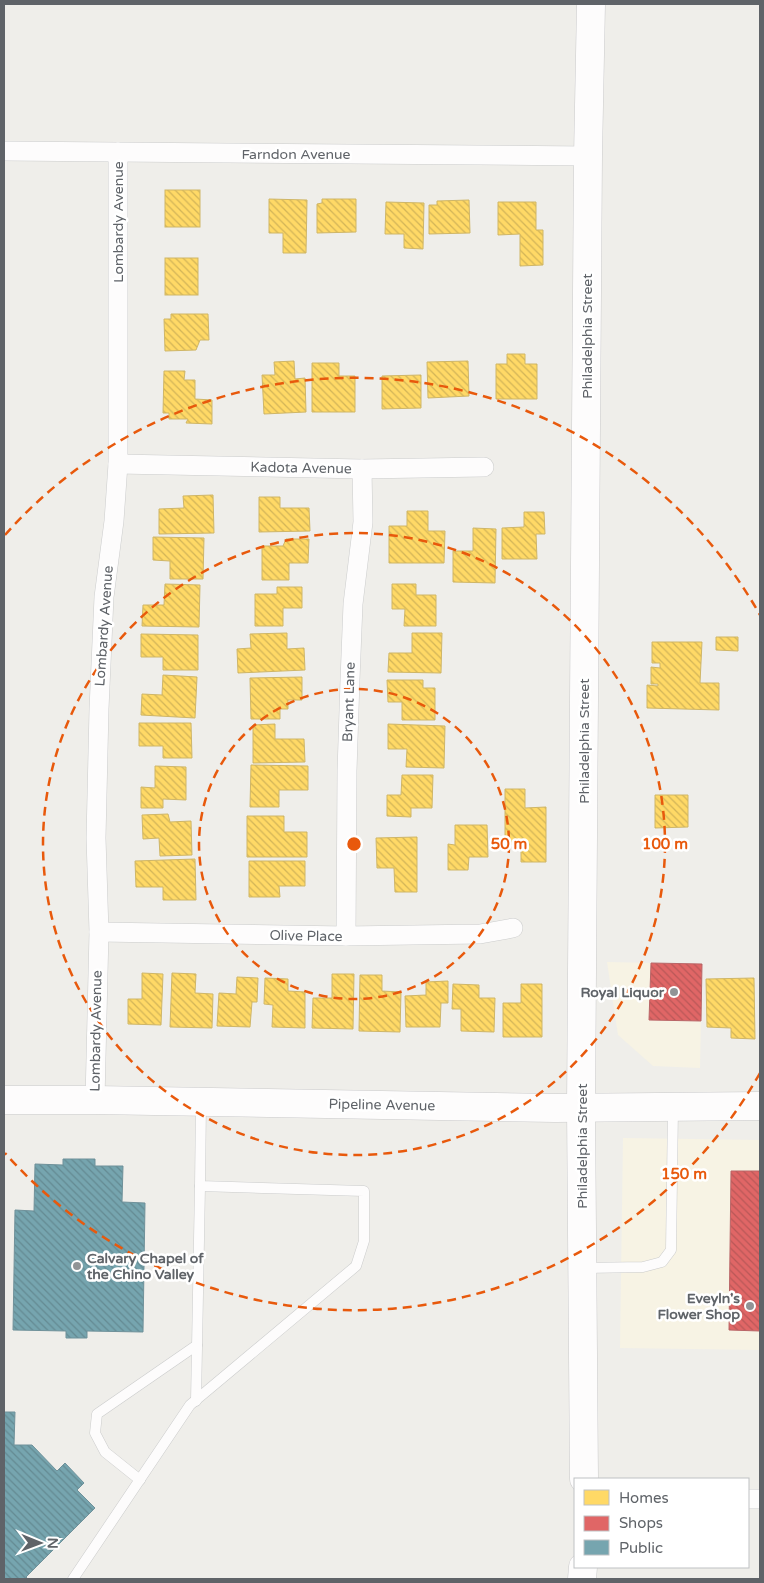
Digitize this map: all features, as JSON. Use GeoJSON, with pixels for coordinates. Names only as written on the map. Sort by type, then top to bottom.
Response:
{"type":"FeatureCollection","features":[{"type":"Feature","properties":{"kind":"street","name":"Philadelphia Street"},"geometry":{"type":"LineString","coordinates":[[584,1478],[582,1108],[588,156],[591,4]]}},
{"type":"Feature","properties":{"kind":"street","name":"Farndon Avenue"},"geometry":{"type":"LineString","coordinates":[[4,151],[588,156]]}},
{"type":"Feature","properties":{"kind":"street","name":"Lombardy Avenue"},"geometry":{"type":"LineString","coordinates":[[95,1100],[99,932],[96,838],[99,709],[104,597],[114,521],[118,464],[118,152]]}},
{"type":"Feature","properties":{"kind":"street","name":"Kadota Avenue"},"geometry":{"type":"LineString","coordinates":[[118,464],[362,469],[484,468]]}},
{"type":"Feature","properties":{"kind":"street","name":"Bryant Lane"},"geometry":{"type":"LineString","coordinates":[[346,936],[349,689],[353,604],[363,522],[362,469]]}},
{"type":"Feature","properties":{"kind":"street","name":"Olive Place"},"geometry":{"type":"LineString","coordinates":[[99,932],[346,936],[480,934],[512,928]]}},
{"type":"Feature","properties":{"kind":"street","name":"Pipeline Avenue"},"geometry":{"type":"LineString","coordinates":[[4,1100],[582,1108],[760,1106]]}},
{"type":"Feature","properties":{"kind":"lane"},"geometry":{"type":"LineString","coordinates":[[196,1401],[201,1103]]}},
{"type":"Feature","properties":{"kind":"lane"},"geometry":{"type":"LineString","coordinates":[[582,1268],[643,1267],[662,1262],[671,1250],[673,1107]]}},
{"type":"Feature","properties":{"kind":"lane"},"geometry":{"type":"LineString","coordinates":[[73,1579],[190,1405],[356,1266],[364,1241],[364,1191],[200,1186]]}},
{"type":"Feature","properties":{"kind":"lane"},"geometry":{"type":"LineString","coordinates":[[140,1480],[105,1452],[95,1433],[97,1414],[196,1345]]}},
{"type":"Feature","properties":{"kind":"shaded area"},"geometry":{"type":"Polygon","coordinates":[[[607,962],[702,964],[700,1068],[653,1066],[618,1035],[607,962]]]}},
{"type":"Feature","properties":{"kind":"shaded area"},"geometry":{"type":"Polygon","coordinates":[[[623,1138],[760,1140],[760,1350],[620,1348],[623,1138]]]}},
{"type":"Feature","properties":{"kind":"building: Homes"},"geometry":{"type":"Polygon","coordinates":[[[165,190],[200,190],[200,227],[165,227],[165,190]]]}},
{"type":"Feature","properties":{"kind":"building: Homes"},"geometry":{"type":"Polygon","coordinates":[[[269,199],[307,200],[306,253],[283,253],[283,233],[269,233],[269,199]]]}},
{"type":"Feature","properties":{"kind":"building: Homes"},"geometry":{"type":"Polygon","coordinates":[[[322,199],[356,199],[356,232],[317,233],[317,204],[322,203],[322,199]]]}},
{"type":"Feature","properties":{"kind":"building: Homes"},"geometry":{"type":"Polygon","coordinates":[[[469,200],[470,233],[429,234],[429,205],[437,205],[437,201],[469,200]]]}},
{"type":"Feature","properties":{"kind":"building: Homes"},"geometry":{"type":"Polygon","coordinates":[[[386,202],[424,203],[423,249],[404,248],[404,234],[385,234],[386,202]]]}},
{"type":"Feature","properties":{"kind":"building: Homes"},"geometry":{"type":"Polygon","coordinates":[[[498,202],[536,202],[536,230],[543,230],[543,265],[520,266],[520,234],[498,235],[498,202]]]}},
{"type":"Feature","properties":{"kind":"building: Homes"},"geometry":{"type":"Polygon","coordinates":[[[165,258],[198,258],[198,295],[165,295],[165,258]]]}},
{"type":"Feature","properties":{"kind":"building: Homes"},"geometry":{"type":"Polygon","coordinates":[[[171,314],[208,314],[209,340],[200,340],[196,350],[165,351],[164,319],[171,319],[171,314]]]}},
{"type":"Feature","properties":{"kind":"building: Homes"},"geometry":{"type":"Polygon","coordinates":[[[507,354],[525,354],[525,364],[537,364],[537,399],[496,399],[496,364],[507,364],[507,354]]]}},
{"type":"Feature","properties":{"kind":"building: Homes"},"geometry":{"type":"Polygon","coordinates":[[[294,361],[295,379],[305,378],[306,412],[264,414],[262,375],[275,375],[274,362],[294,361]]]}},
{"type":"Feature","properties":{"kind":"building: Homes"},"geometry":{"type":"Polygon","coordinates":[[[468,361],[469,396],[428,398],[427,362],[468,361]]]}},
{"type":"Feature","properties":{"kind":"building: Homes"},"geometry":{"type":"Polygon","coordinates":[[[312,363],[339,363],[339,376],[355,376],[355,412],[312,412],[312,363]]]}},
{"type":"Feature","properties":{"kind":"building: Homes"},"geometry":{"type":"Polygon","coordinates":[[[164,371],[185,371],[184,380],[195,380],[195,399],[212,400],[212,424],[186,423],[188,419],[169,419],[169,413],[163,413],[164,371]]]}},
{"type":"Feature","properties":{"kind":"building: Homes"},"geometry":{"type":"Polygon","coordinates":[[[421,375],[421,408],[382,409],[382,376],[421,375]]]}},
{"type":"Feature","properties":{"kind":"building: Homes"},"geometry":{"type":"Polygon","coordinates":[[[213,495],[214,533],[159,534],[159,509],[184,508],[183,496],[213,495]]]}},
{"type":"Feature","properties":{"kind":"building: Homes"},"geometry":{"type":"Polygon","coordinates":[[[259,497],[280,497],[280,508],[309,508],[310,531],[259,532],[259,497]]]}},
{"type":"Feature","properties":{"kind":"building: Homes"},"geometry":{"type":"Polygon","coordinates":[[[407,511],[428,511],[428,531],[445,531],[444,563],[389,563],[389,526],[407,526],[407,511]]]}},
{"type":"Feature","properties":{"kind":"building: Homes"},"geometry":{"type":"Polygon","coordinates":[[[524,512],[544,512],[545,534],[536,534],[537,559],[502,559],[502,528],[524,527],[524,512]]]}},
{"type":"Feature","properties":{"kind":"building: Homes"},"geometry":{"type":"Polygon","coordinates":[[[473,528],[496,529],[495,583],[453,582],[453,551],[473,551],[473,528]]]}},
{"type":"Feature","properties":{"kind":"building: Homes"},"geometry":{"type":"Polygon","coordinates":[[[153,537],[204,538],[203,579],[170,579],[170,561],[153,560],[153,537]]]}},
{"type":"Feature","properties":{"kind":"building: Homes"},"geometry":{"type":"Polygon","coordinates":[[[286,539],[309,539],[308,563],[289,563],[289,580],[262,580],[262,546],[283,546],[286,539]]]}},
{"type":"Feature","properties":{"kind":"building: Homes"},"geometry":{"type":"Polygon","coordinates":[[[165,584],[200,585],[199,627],[142,626],[143,605],[164,605],[165,584]]]}},
{"type":"Feature","properties":{"kind":"building: Homes"},"geometry":{"type":"Polygon","coordinates":[[[392,584],[416,584],[416,595],[436,595],[436,626],[404,626],[405,609],[392,609],[392,584]]]}},
{"type":"Feature","properties":{"kind":"building: Homes"},"geometry":{"type":"Polygon","coordinates":[[[277,587],[302,587],[302,608],[283,608],[283,626],[255,626],[255,594],[277,594],[277,587]]]}},
{"type":"Feature","properties":{"kind":"building: Homes"},"geometry":{"type":"Polygon","coordinates":[[[287,633],[287,649],[304,648],[305,670],[238,673],[237,649],[251,648],[250,634],[287,633]]]}},
{"type":"Feature","properties":{"kind":"building: Homes"},"geometry":{"type":"Polygon","coordinates":[[[412,633],[442,633],[441,673],[388,672],[389,653],[412,653],[412,633]]]}},
{"type":"Feature","properties":{"kind":"building: Homes"},"geometry":{"type":"Polygon","coordinates":[[[141,634],[198,635],[198,670],[163,670],[163,657],[141,657],[141,634]]]}},
{"type":"Feature","properties":{"kind":"building: Homes"},"geometry":{"type":"Polygon","coordinates":[[[716,637],[738,637],[738,651],[716,650],[716,637]]]}},
{"type":"Feature","properties":{"kind":"building: Homes"},"geometry":{"type":"Polygon","coordinates":[[[652,642],[702,642],[700,683],[719,683],[719,710],[647,708],[647,685],[658,686],[658,684],[651,684],[651,667],[660,668],[660,663],[652,663],[652,642]]]}},
{"type":"Feature","properties":{"kind":"building: Homes"},"geometry":{"type":"Polygon","coordinates":[[[163,675],[197,677],[195,718],[141,715],[142,694],[162,695],[163,675]]]}},
{"type":"Feature","properties":{"kind":"building: Homes"},"geometry":{"type":"Polygon","coordinates":[[[302,677],[302,700],[288,700],[288,709],[280,709],[280,719],[251,719],[250,678],[302,677]]]}},
{"type":"Feature","properties":{"kind":"building: Homes"},"geometry":{"type":"Polygon","coordinates":[[[387,680],[423,680],[423,688],[435,688],[435,720],[402,720],[402,702],[388,702],[387,680]]]}},
{"type":"Feature","properties":{"kind":"building: Homes"},"geometry":{"type":"Polygon","coordinates":[[[139,723],[191,723],[192,758],[163,758],[163,746],[139,746],[139,723]]]}},
{"type":"Feature","properties":{"kind":"building: Homes"},"geometry":{"type":"Polygon","coordinates":[[[275,724],[275,739],[304,739],[305,762],[253,763],[253,725],[275,724]]]}},
{"type":"Feature","properties":{"kind":"building: Homes"},"geometry":{"type":"Polygon","coordinates":[[[388,724],[445,726],[444,768],[406,767],[407,749],[388,749],[388,724]]]}},
{"type":"Feature","properties":{"kind":"building: Homes"},"geometry":{"type":"Polygon","coordinates":[[[251,765],[308,766],[308,790],[279,790],[279,807],[250,807],[251,765]]]}},
{"type":"Feature","properties":{"kind":"building: Homes"},"geometry":{"type":"Polygon","coordinates":[[[155,766],[186,767],[186,800],[163,799],[163,808],[141,808],[141,787],[155,788],[155,766]]]}},
{"type":"Feature","properties":{"kind":"building: Homes"},"geometry":{"type":"Polygon","coordinates":[[[402,775],[433,775],[432,808],[411,808],[411,817],[387,816],[387,795],[401,795],[402,775]]]}},
{"type":"Feature","properties":{"kind":"building: Homes"},"geometry":{"type":"Polygon","coordinates":[[[505,789],[525,789],[525,808],[546,807],[546,862],[521,862],[521,844],[505,844],[505,789]]]}},
{"type":"Feature","properties":{"kind":"building: Homes"},"geometry":{"type":"Polygon","coordinates":[[[655,795],[688,795],[688,827],[655,828],[655,795]]]}},
{"type":"Feature","properties":{"kind":"building: Homes"},"geometry":{"type":"Polygon","coordinates":[[[168,814],[170,822],[191,821],[192,855],[160,856],[159,838],[143,839],[142,815],[168,814]]]}},
{"type":"Feature","properties":{"kind":"building: Homes"},"geometry":{"type":"Polygon","coordinates":[[[247,816],[284,816],[284,832],[307,832],[307,857],[247,857],[247,816]]]}},
{"type":"Feature","properties":{"kind":"building: Homes"},"geometry":{"type":"Polygon","coordinates":[[[455,825],[487,825],[488,857],[469,857],[468,870],[448,870],[448,844],[455,845],[455,825]]]}},
{"type":"Feature","properties":{"kind":"building: Homes"},"geometry":{"type":"Polygon","coordinates":[[[417,837],[417,892],[395,892],[394,868],[377,868],[376,838],[417,837]]]}},
{"type":"Feature","properties":{"kind":"building: Homes"},"geometry":{"type":"Polygon","coordinates":[[[195,859],[196,900],[163,900],[163,887],[136,887],[135,861],[195,859]]]}},
{"type":"Feature","properties":{"kind":"building: Homes"},"geometry":{"type":"Polygon","coordinates":[[[249,861],[305,861],[305,886],[279,886],[280,897],[249,897],[249,861]]]}},
{"type":"Feature","properties":{"kind":"building: Homes"},"geometry":{"type":"Polygon","coordinates":[[[142,973],[163,974],[161,1025],[128,1024],[128,999],[142,999],[142,973]]]}},
{"type":"Feature","properties":{"kind":"building: Homes"},"geometry":{"type":"Polygon","coordinates":[[[172,973],[196,974],[195,993],[213,994],[212,1028],[170,1027],[172,973]]]}},
{"type":"Feature","properties":{"kind":"building: Homes"},"geometry":{"type":"Polygon","coordinates":[[[332,974],[354,974],[353,1029],[312,1028],[313,998],[332,998],[332,974]]]}},
{"type":"Feature","properties":{"kind":"building: Homes"},"geometry":{"type":"Polygon","coordinates":[[[360,975],[382,975],[382,991],[401,992],[400,1032],[359,1031],[360,975]]]}},
{"type":"Feature","properties":{"kind":"building: Homes"},"geometry":{"type":"Polygon","coordinates":[[[237,977],[258,978],[257,1002],[252,1002],[250,1027],[217,1026],[219,993],[236,994],[237,977]]]}},
{"type":"Feature","properties":{"kind":"building: Homes"},"geometry":{"type":"Polygon","coordinates":[[[265,978],[288,979],[288,991],[305,992],[305,1028],[272,1027],[273,1005],[264,1004],[265,978]]]}},
{"type":"Feature","properties":{"kind":"building: Homes"},"geometry":{"type":"Polygon","coordinates":[[[754,978],[755,1039],[731,1038],[731,1028],[707,1027],[706,979],[754,978]]]}},
{"type":"Feature","properties":{"kind":"building: Homes"},"geometry":{"type":"Polygon","coordinates":[[[448,981],[448,1003],[441,1003],[440,1027],[406,1027],[405,996],[426,995],[426,982],[448,981]]]}},
{"type":"Feature","properties":{"kind":"building: Homes"},"geometry":{"type":"Polygon","coordinates":[[[453,984],[479,985],[479,998],[495,998],[494,1032],[461,1031],[461,1009],[452,1009],[453,984]]]}},
{"type":"Feature","properties":{"kind":"building: Homes"},"geometry":{"type":"Polygon","coordinates":[[[521,984],[542,984],[542,1037],[503,1037],[503,1003],[521,1003],[521,984]]]}},
{"type":"Feature","properties":{"kind":"building: Shops"},"geometry":{"type":"Polygon","coordinates":[[[651,963],[702,964],[701,1021],[649,1020],[651,963]]]}},
{"type":"Feature","properties":{"kind":"building: Shops"},"geometry":{"type":"Polygon","coordinates":[[[731,1171],[760,1171],[760,1331],[729,1330],[731,1171]]]}},
{"type":"Feature","properties":{"kind":"building: Public"},"geometry":{"type":"Polygon","coordinates":[[[63,1159],[95,1159],[95,1166],[123,1166],[122,1202],[145,1203],[143,1332],[87,1331],[87,1338],[66,1338],[66,1331],[13,1330],[15,1210],[34,1211],[35,1164],[63,1165],[63,1159]]]}},
{"type":"Feature","properties":{"kind":"building: Public"},"geometry":{"type":"Polygon","coordinates":[[[4,1412],[15,1412],[14,1445],[32,1445],[57,1471],[65,1463],[84,1483],[77,1490],[95,1508],[26,1577],[28,1579],[4,1579],[4,1412]]]}},
{"type":"Feature","properties":{"kind":"place","name":"Royal Liquor"},"geometry":{"type":"Point","coordinates":[674,992]}},
{"type":"Feature","properties":{"kind":"place","name":"Calvary Chapel of the Chino Valley"},"geometry":{"type":"Point","coordinates":[77,1266]}},
{"type":"Feature","properties":{"kind":"place","name":"Eveyln's Flower Shop"},"geometry":{"type":"Point","coordinates":[750,1306]}}]}
